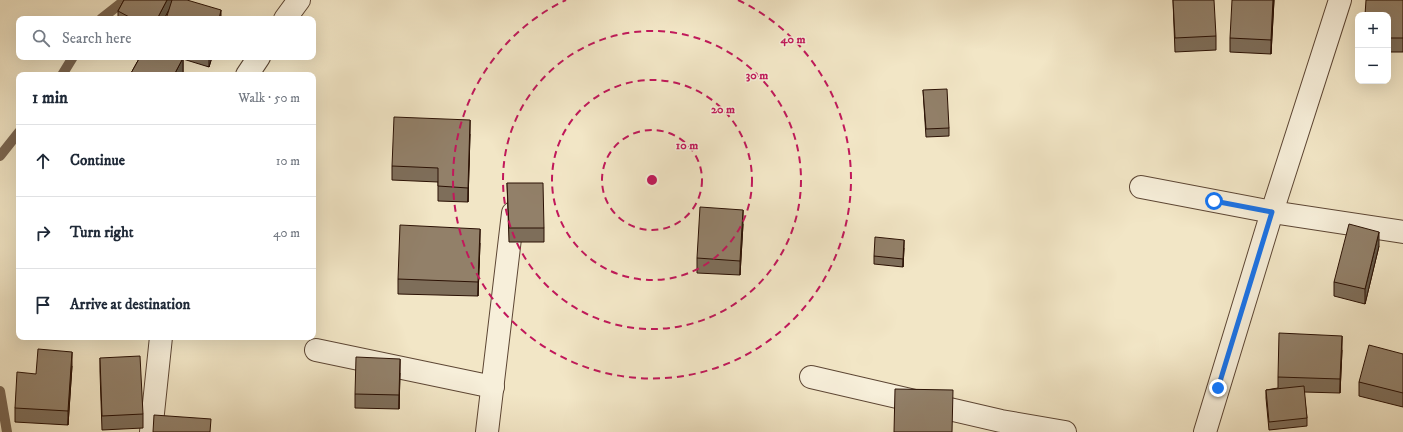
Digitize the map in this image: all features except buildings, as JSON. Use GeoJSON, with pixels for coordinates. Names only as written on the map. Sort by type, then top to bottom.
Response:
{"type":"FeatureCollection","features":[{"type":"Feature","properties":{"kind":"street"},"geometry":{"type":"LineString","coordinates":[[287,16],[299,0]]}},
{"type":"Feature","properties":{"kind":"street"},"geometry":{"type":"LineString","coordinates":[[1205,432],[1272,212],[1340,0]]}},
{"type":"Feature","properties":{"kind":"street"},"geometry":{"type":"LineString","coordinates":[[249,72],[257,60]]}},
{"type":"Feature","properties":{"kind":"street"},"geometry":{"type":"LineString","coordinates":[[1141,187],[1272,212],[1403,232]]}},
{"type":"Feature","properties":{"kind":"street"},"geometry":{"type":"LineString","coordinates":[[487,432],[514,211]]}},
{"type":"Feature","properties":{"kind":"street"},"geometry":{"type":"LineString","coordinates":[[151,432],[161,340]]}},
{"type":"Feature","properties":{"kind":"street"},"geometry":{"type":"LineString","coordinates":[[316,350],[493,387]]}},
{"type":"Feature","properties":{"kind":"street"},"geometry":{"type":"LineString","coordinates":[[811,377],[1001,421],[1065,432]]}},
{"type":"Feature","properties":{"kind":"waterway"},"geometry":{"type":"LineString","coordinates":[[105,16],[125,0]]}},
{"type":"Feature","properties":{"kind":"waterway"},"geometry":{"type":"LineString","coordinates":[[64,72],[71,60]]}},
{"type":"Feature","properties":{"kind":"waterway"},"geometry":{"type":"LineString","coordinates":[[0,156],[16,136]]}},
{"type":"Feature","properties":{"kind":"waterway"},"geometry":{"type":"LineString","coordinates":[[0,391],[7,432]]}},
{"type":"Feature","properties":{"kind":"route"},"geometry":{"type":"LineString","coordinates":[[1214,201],[1272,212],[1218,388]]}}]}
